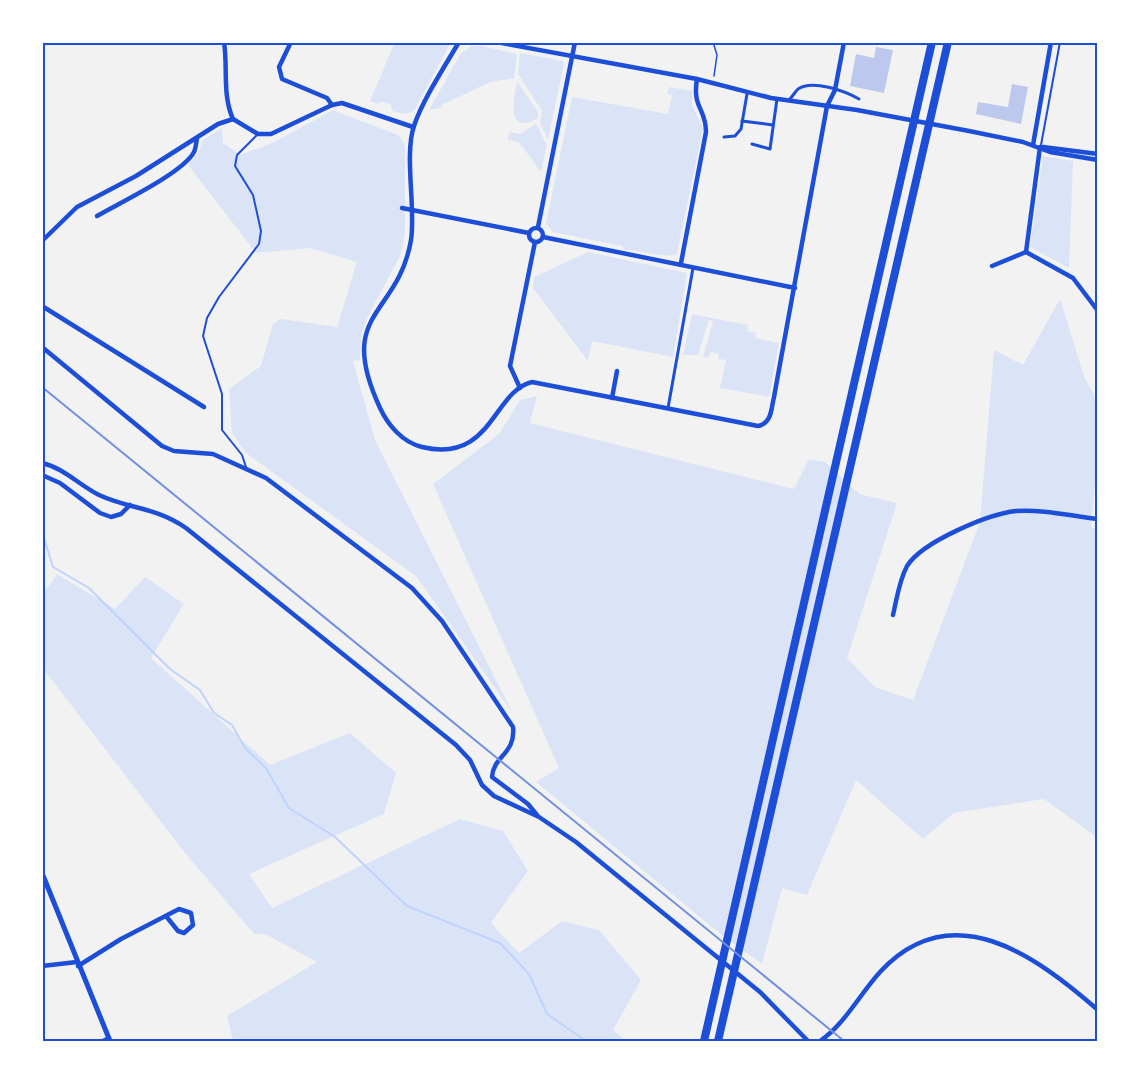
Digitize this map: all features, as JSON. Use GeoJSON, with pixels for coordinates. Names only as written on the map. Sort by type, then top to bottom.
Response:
{"type":"FeatureCollection","features":[{"type":"Feature","properties":{"kind":"highway"},"geometry":{"type":"LineString","coordinates":[[704,1041],[932,42]]}},
{"type":"Feature","properties":{"kind":"highway"},"geometry":{"type":"LineString","coordinates":[[718,1041],[948,42]]}},
{"type":"Feature","properties":{"kind":"street"},"geometry":{"type":"LineString","coordinates":[[224,42],[228,63],[226,96],[233,118],[258,135],[271,134],[332,105],[350,105],[413,127]]}},
{"type":"Feature","properties":{"kind":"street"},"geometry":{"type":"LineString","coordinates":[[291,42],[279,67],[282,79],[327,98],[332,105]]}},
{"type":"Feature","properties":{"kind":"street"},"geometry":{"type":"LineString","coordinates":[[459,42],[413,127],[412,237],[405,261],[368,323],[364,343],[364,362],[370,386],[383,415],[394,431],[407,441],[423,447],[463,445],[480,435],[520,388],[532,382],[758,426],[765,424],[769,419],[827,106],[836,90],[843,42]]}},
{"type":"Feature","properties":{"kind":"street"},"geometry":{"type":"LineString","coordinates":[[496,42],[697,79],[777,99],[956,128],[1033,145],[1050,152],[1098,160]]}},
{"type":"Feature","properties":{"kind":"street"},"geometry":{"type":"LineString","coordinates":[[538,227],[575,42]]}},
{"type":"Feature","properties":{"kind":"street"},"geometry":{"type":"LineString","coordinates":[[1033,145],[1051,42]]}},
{"type":"Feature","properties":{"kind":"street"},"geometry":{"type":"LineString","coordinates":[[681,263],[706,132],[703,113],[694,98],[697,79]]}},
{"type":"Feature","properties":{"kind":"street"},"geometry":{"type":"LineString","coordinates":[[789,100],[800,88],[810,86],[846,92],[859,99]]}},
{"type":"Feature","properties":{"kind":"street"},"geometry":{"type":"LineString","coordinates":[[724,137],[735,136],[741,129],[747,93]]}},
{"type":"Feature","properties":{"kind":"street"},"geometry":{"type":"LineString","coordinates":[[770,149],[777,99]]}},
{"type":"Feature","properties":{"kind":"street"},"geometry":{"type":"LineString","coordinates":[[42,241],[83,203],[136,176],[218,124],[233,118]]}},
{"type":"Feature","properties":{"kind":"street"},"geometry":{"type":"LineString","coordinates":[[742,120],[773,125]]}},
{"type":"Feature","properties":{"kind":"street"},"geometry":{"type":"LineString","coordinates":[[97,216],[147,188],[189,159],[196,151],[197,138]]}},
{"type":"Feature","properties":{"kind":"street"},"geometry":{"type":"LineString","coordinates":[[752,144],[776,150]]}},
{"type":"Feature","properties":{"kind":"street"},"geometry":{"type":"LineString","coordinates":[[1040,147],[1051,146],[1098,154]]}},
{"type":"Feature","properties":{"kind":"street"},"geometry":{"type":"LineString","coordinates":[[1026,252],[1040,147]]}},
{"type":"Feature","properties":{"kind":"street"},"geometry":{"type":"LineString","coordinates":[[402,208],[529,233],[535,242],[510,366],[520,388]]}},
{"type":"Feature","properties":{"kind":"street"},"geometry":{"type":"LineString","coordinates":[[529,233],[533,228],[538,227]]}},
{"type":"Feature","properties":{"kind":"street"},"geometry":{"type":"LineString","coordinates":[[538,227],[543,232],[543,237]]}},
{"type":"Feature","properties":{"kind":"street"},"geometry":{"type":"LineString","coordinates":[[535,242],[543,237],[681,263],[693,268],[795,288]]}},
{"type":"Feature","properties":{"kind":"street"},"geometry":{"type":"LineString","coordinates":[[992,266],[1026,252]]}},
{"type":"Feature","properties":{"kind":"street"},"geometry":{"type":"LineString","coordinates":[[1026,252],[1073,278],[1098,311]]}},
{"type":"Feature","properties":{"kind":"street"},"geometry":{"type":"LineString","coordinates":[[668,408],[693,268]]}},
{"type":"Feature","properties":{"kind":"street"},"geometry":{"type":"LineString","coordinates":[[42,306],[204,407]]}},
{"type":"Feature","properties":{"kind":"street"},"geometry":{"type":"LineString","coordinates":[[42,347],[162,446],[174,451],[213,454],[246,467],[307,508],[419,597],[442,621],[513,727],[514,739],[495,767],[492,774],[494,780],[528,804],[538,817]]}},
{"type":"Feature","properties":{"kind":"street"},"geometry":{"type":"LineString","coordinates":[[612,398],[617,371]]}},
{"type":"Feature","properties":{"kind":"street"},"geometry":{"type":"LineString","coordinates":[[42,463],[71,477],[98,495],[160,512],[186,528],[449,739],[470,760],[482,785],[494,796],[538,817],[576,842],[778,1008],[808,1041]]}},
{"type":"Feature","properties":{"kind":"street"},"geometry":{"type":"LineString","coordinates":[[42,475],[60,483],[99,513],[111,517],[121,514],[130,505]]}},
{"type":"Feature","properties":{"kind":"street"},"geometry":{"type":"LineString","coordinates":[[893,615],[901,581],[908,564],[932,543],[973,525],[1014,511],[1035,511],[1098,519]]}},
{"type":"Feature","properties":{"kind":"street"},"geometry":{"type":"LineString","coordinates":[[42,873],[107,1040]]}},
{"type":"Feature","properties":{"kind":"street"},"geometry":{"type":"LineString","coordinates":[[42,966],[78,964],[121,939],[179,909],[191,913],[193,925],[184,933],[178,931],[166,916]]}},
{"type":"Feature","properties":{"kind":"street"},"geometry":{"type":"LineString","coordinates":[[820,1041],[896,957],[924,940],[942,936],[981,937],[1020,952],[1042,965],[1098,1010]]}},
{"type":"Feature","properties":{"kind":"lane"},"geometry":{"type":"LineString","coordinates":[[1040,147],[1060,42]]}},
{"type":"Feature","properties":{"kind":"lane"},"geometry":{"type":"LineString","coordinates":[[246,467],[242,455],[222,430],[222,394],[203,336],[207,318],[219,297],[259,244],[261,231],[253,195],[235,166],[237,155],[258,135]]}},
{"type":"Feature","properties":{"kind":"path"},"geometry":{"type":"LineString","coordinates":[[713,42],[717,55],[713,83]]}},
{"type":"Feature","properties":{"kind":"shaded area"},"geometry":{"type":"Polygon","coordinates":[[[395,42],[451,42],[414,111],[405,114],[392,111],[391,105],[381,101],[378,104],[370,101],[395,42]]]}},
{"type":"Feature","properties":{"kind":"shaded area"},"geometry":{"type":"Polygon","coordinates":[[[472,46],[517,54],[514,78],[490,82],[442,105],[441,108],[429,110],[461,53],[472,46]]]}},
{"type":"Feature","properties":{"kind":"shaded area"},"geometry":{"type":"Polygon","coordinates":[[[520,53],[563,61],[564,64],[548,139],[540,123],[542,111],[518,74],[520,53]]]}},
{"type":"Feature","properties":{"kind":"shaded area"},"geometry":{"type":"Polygon","coordinates":[[[517,81],[538,112],[538,118],[528,123],[520,123],[514,113],[517,81]]]}},
{"type":"Feature","properties":{"kind":"shaded area"},"geometry":{"type":"Polygon","coordinates":[[[669,87],[692,91],[692,105],[703,128],[677,254],[664,255],[624,250],[622,246],[553,232],[546,224],[572,97],[668,114],[672,95],[667,94],[669,87]]]}},
{"type":"Feature","properties":{"kind":"shaded area"},"geometry":{"type":"Polygon","coordinates":[[[333,110],[398,135],[405,145],[405,232],[401,254],[367,318],[361,336],[360,360],[353,361],[375,440],[512,712],[416,576],[246,453],[232,433],[229,389],[261,366],[273,324],[281,319],[337,327],[357,262],[310,248],[256,253],[188,165],[198,153],[203,140],[222,128],[223,143],[241,155],[274,142],[333,110]]]}},
{"type":"Feature","properties":{"kind":"shaded area"},"geometry":{"type":"Polygon","coordinates":[[[536,124],[547,145],[541,172],[519,142],[508,140],[509,132],[520,134],[536,124]]]}},
{"type":"Feature","properties":{"kind":"shaded area"},"geometry":{"type":"Polygon","coordinates":[[[1043,156],[1073,161],[1069,268],[1030,247],[1043,156]]]}},
{"type":"Feature","properties":{"kind":"shaded area"},"geometry":{"type":"Polygon","coordinates":[[[588,252],[687,273],[673,357],[592,341],[588,361],[533,288],[534,277],[588,252]]]}},
{"type":"Feature","properties":{"kind":"shaded area"},"geometry":{"type":"Polygon","coordinates":[[[1060,299],[1084,376],[1098,403],[1098,455],[1091,527],[1098,529],[1098,838],[1044,799],[954,813],[923,839],[856,780],[807,895],[782,888],[762,964],[718,932],[536,782],[559,768],[433,484],[499,434],[520,400],[537,396],[530,423],[794,489],[809,459],[825,462],[859,494],[897,503],[847,658],[875,687],[913,700],[980,522],[994,350],[1023,365],[1060,299]]]}},
{"type":"Feature","properties":{"kind":"shaded area"},"geometry":{"type":"Polygon","coordinates":[[[692,314],[748,325],[747,331],[756,333],[755,338],[779,343],[769,397],[720,388],[726,360],[718,359],[719,354],[711,352],[709,358],[703,357],[713,321],[709,320],[698,355],[683,355],[692,314]]]}},
{"type":"Feature","properties":{"kind":"shaded area"},"geometry":{"type":"Polygon","coordinates":[[[57,574],[115,609],[145,577],[184,604],[151,658],[270,765],[350,733],[396,773],[384,814],[249,874],[272,908],[460,819],[503,831],[528,871],[491,923],[519,953],[562,921],[599,930],[641,980],[613,1030],[626,1041],[233,1041],[227,1016],[317,962],[265,934],[254,934],[185,853],[42,667],[42,595],[57,574]]]}},
{"type":"Feature","properties":{"kind":"building"},"geometry":{"type":"Polygon","coordinates":[[[876,47],[893,50],[884,93],[850,86],[856,54],[874,58],[876,47]]]}},
{"type":"Feature","properties":{"kind":"building"},"geometry":{"type":"Polygon","coordinates":[[[1012,84],[1028,87],[1021,124],[976,114],[978,102],[1008,107],[1012,84]]]}},
{"type":"Feature","properties":{"kind":"waterway"},"geometry":{"type":"LineString","coordinates":[[42,532],[53,567],[89,588],[170,669],[200,690],[214,713],[232,725],[245,748],[266,768],[289,808],[335,837],[407,906],[500,943],[529,974],[547,1014],[586,1041]]}},
{"type":"Feature","properties":{"kind":"railway"},"geometry":{"type":"LineString","coordinates":[[42,387],[844,1041]]}}]}
